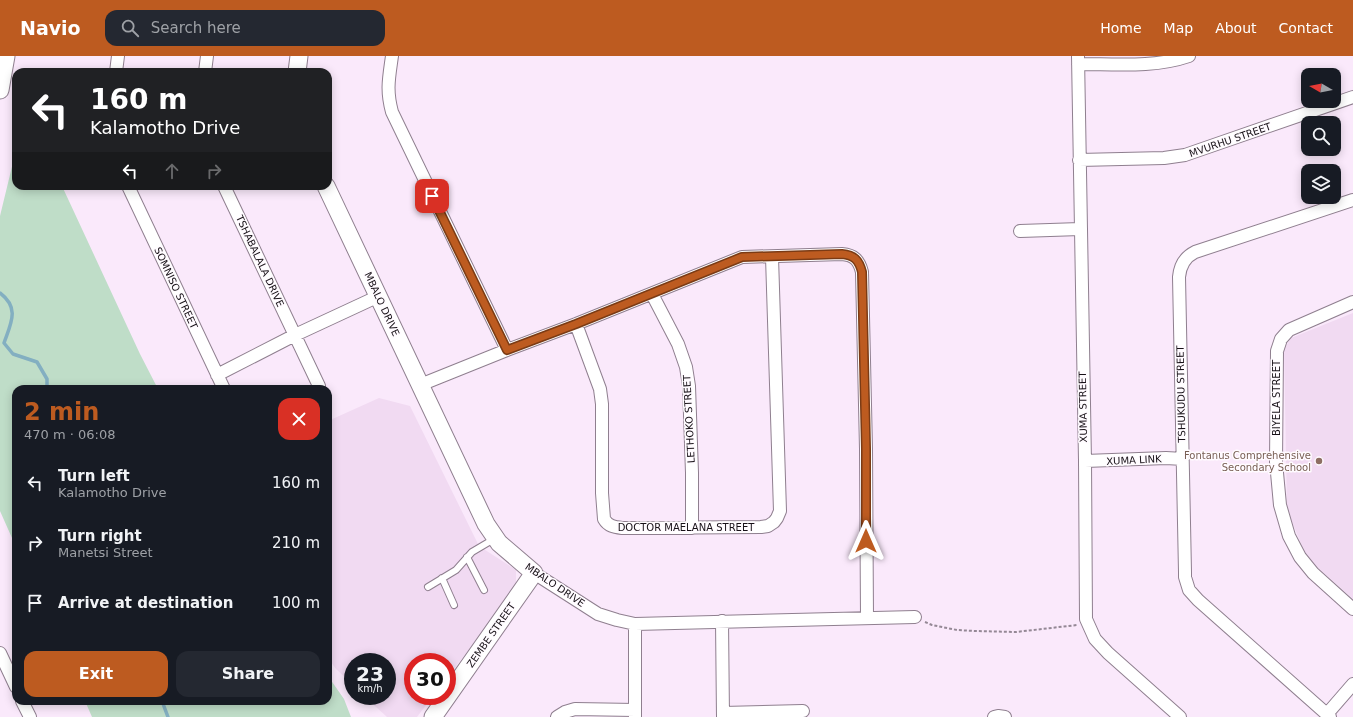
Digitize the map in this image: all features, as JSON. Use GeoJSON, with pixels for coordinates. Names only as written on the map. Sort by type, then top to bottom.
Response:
{"type":"FeatureCollection","features":[{"type":"Feature","properties":{"kind":"street"},"geometry":{"type":"LineString","coordinates":[[0,90],[6,56]]}},
{"type":"Feature","properties":{"kind":"street"},"geometry":{"type":"LineString","coordinates":[[116,68],[118,56]]}},
{"type":"Feature","properties":{"kind":"street"},"geometry":{"type":"LineString","coordinates":[[206,68],[207,56]]}},
{"type":"Feature","properties":{"kind":"street"},"geometry":{"type":"LineString","coordinates":[[298,68],[299,56]]}},
{"type":"Feature","properties":{"kind":"street"},"geometry":{"type":"LineString","coordinates":[[392,56],[388,97],[392,112],[507,350]]}},
{"type":"Feature","properties":{"kind":"street"},"geometry":{"type":"LineString","coordinates":[[1078,60],[1147,64],[1189,56]]}},
{"type":"Feature","properties":{"kind":"street","name":"XUMA STREET"},"geometry":{"type":"LineString","coordinates":[[1078,60],[1085,462],[1085,609],[1087,624],[1095,639],[1108,654],[1180,717]]}},
{"type":"Feature","properties":{"kind":"street","name":"MVURHU STREET"},"geometry":{"type":"LineString","coordinates":[[1079,160],[1164,158],[1185,155],[1353,97]]}},
{"type":"Feature","properties":{"kind":"street","name":"SOMNISO STREET"},"geometry":{"type":"LineString","coordinates":[[130,190],[222,385]]}},
{"type":"Feature","properties":{"kind":"street","name":"TSHABALALA DRIVE"},"geometry":{"type":"LineString","coordinates":[[226,190],[319,385]]}},
{"type":"Feature","properties":{"kind":"street","name":"MBALO DRIVE"},"geometry":{"type":"LineString","coordinates":[[328,190],[486,524],[499,542],[534,573],[598,614],[635,624],[915,617]]}},
{"type":"Feature","properties":{"kind":"street","name":"TSHUKUDU STREET"},"geometry":{"type":"LineString","coordinates":[[1328,716],[1198,600],[1189,590],[1185,577],[1179,277],[1183,262],[1195,252],[1353,200]]}},
{"type":"Feature","properties":{"kind":"street"},"geometry":{"type":"LineString","coordinates":[[1020,231],[1080,229]]}},
{"type":"Feature","properties":{"kind":"street"},"geometry":{"type":"LineString","coordinates":[[420,385],[742,257],[849,254],[858,260],[862,272],[866,449],[867,617]]}},
{"type":"Feature","properties":{"kind":"street","name":"DOCTOR MAELANA STREET"},"geometry":{"type":"LineString","coordinates":[[576,324],[600,389],[602,404],[602,493],[604,520],[608,525],[622,528],[740,528],[768,526],[777,518],[780,511],[772,257]]}},
{"type":"Feature","properties":{"kind":"street","name":"LETHOKO STREET"},"geometry":{"type":"LineString","coordinates":[[652,294],[678,344],[686,367],[689,386],[692,528]]}},
{"type":"Feature","properties":{"kind":"street"},"geometry":{"type":"LineString","coordinates":[[217,375],[295,335],[379,296]]}},
{"type":"Feature","properties":{"kind":"street","name":"BIYELA STREET"},"geometry":{"type":"LineString","coordinates":[[1353,302],[1289,330],[1283,335],[1278,344],[1276,363],[1277,480],[1280,505],[1285,525],[1295,548],[1306,565],[1353,609]]}},
{"type":"Feature","properties":{"kind":"street","name":"XUMA LINK"},"geometry":{"type":"LineString","coordinates":[[1085,462],[1166,458],[1183,459]]}},
{"type":"Feature","properties":{"kind":"street","name":"ZEMBE STREET"},"geometry":{"type":"LineString","coordinates":[[433,717],[534,573]]}},
{"type":"Feature","properties":{"kind":"street"},"geometry":{"type":"LineString","coordinates":[[722,621],[723,715],[803,711]]}},
{"type":"Feature","properties":{"kind":"street"},"geometry":{"type":"LineString","coordinates":[[557,717],[565,712],[575,709],[635,713],[635,624]]}},
{"type":"Feature","properties":{"kind":"street"},"geometry":{"type":"LineString","coordinates":[[0,653],[12,678]]}},
{"type":"Feature","properties":{"kind":"street"},"geometry":{"type":"LineString","coordinates":[[1328,716],[1353,684]]}},
{"type":"Feature","properties":{"kind":"street"},"geometry":{"type":"LineString","coordinates":[[24,705],[30,717]]}},
{"type":"Feature","properties":{"kind":"street"},"geometry":{"type":"LineString","coordinates":[[994,717],[1005,717]]}},
{"type":"Feature","properties":{"kind":"lane"},"geometry":{"type":"LineString","coordinates":[[428,587],[456,570],[472,552],[496,538]]}},
{"type":"Feature","properties":{"kind":"lane"},"geometry":{"type":"LineString","coordinates":[[467,557],[484,590]]}},
{"type":"Feature","properties":{"kind":"lane"},"geometry":{"type":"LineString","coordinates":[[442,578],[454,605]]}},
{"type":"Feature","properties":{"kind":"path"},"geometry":{"type":"LineString","coordinates":[[915,617],[932,625],[957,630],[975,631],[1016,632],[1087,624]]}},
{"type":"Feature","properties":{"kind":"shaded area","name":"Fontanus Comprehensive Secondary School"},"geometry":{"type":"Polygon","coordinates":[[[1353,313],[1353,599],[1307,558],[1287,510],[1284,349],[1291,338],[1353,313]]]}},
{"type":"Feature","properties":{"kind":"shaded area"},"geometry":{"type":"Polygon","coordinates":[[[379,398],[410,406],[479,546],[516,570],[516,588],[456,666],[456,653],[404,653],[404,705],[426,705],[417,717],[387,717],[374,705],[396,705],[396,653],[344,653],[344,677],[332,664],[332,419],[379,398]]]}},
{"type":"Feature","properties":{"kind":"green space"},"geometry":{"type":"Polygon","coordinates":[[[12,166],[12,190],[64,190],[156,385],[12,385],[12,538],[0,511],[0,216],[12,166]]]}},
{"type":"Feature","properties":{"kind":"green space"},"geometry":{"type":"Polygon","coordinates":[[[332,682],[344,699],[344,705],[346,705],[351,717],[92,717],[87,705],[332,705],[332,682]]]}},
{"type":"Feature","properties":{"kind":"waterway"},"geometry":{"type":"LineString","coordinates":[[0,293],[10,304],[12,310],[11,322],[4,343],[13,354],[37,362],[47,379],[47,385]]}},
{"type":"Feature","properties":{"kind":"waterway"},"geometry":{"type":"LineString","coordinates":[[164,705],[168,717]]}},
{"type":"Feature","properties":{"kind":"place","name":"Fontanus Comprehensive Secondary School"},"geometry":{"type":"Point","coordinates":[1319,461]}},
{"type":"Feature","properties":{"kind":"route"},"geometry":{"type":"LineString","coordinates":[[432,196],[507,350],[652,294],[742,257],[849,254],[858,260],[862,272],[866,449],[866,541]]}}]}
